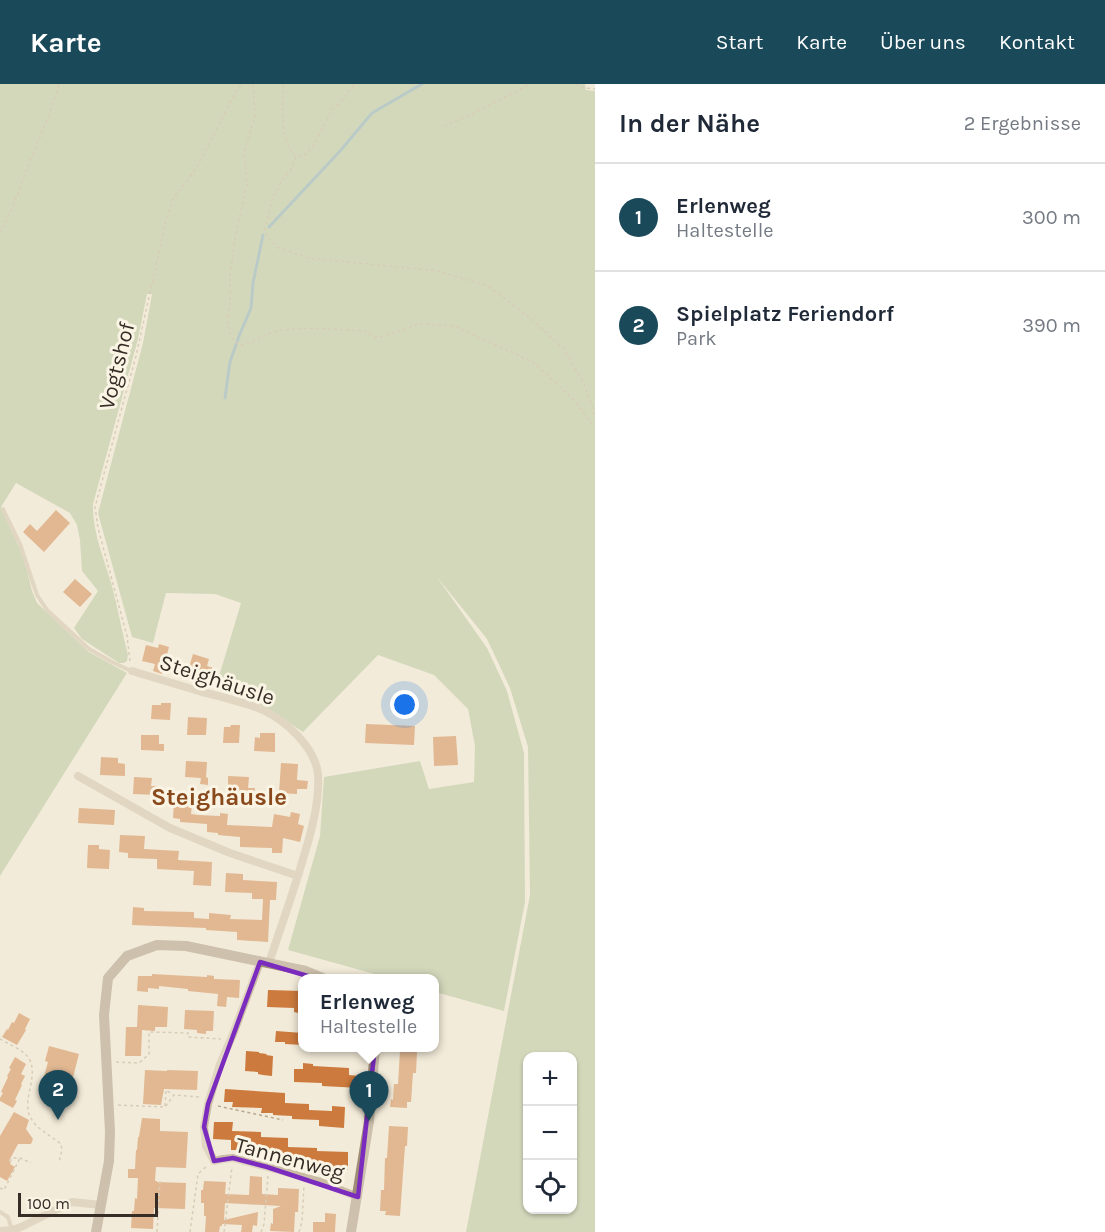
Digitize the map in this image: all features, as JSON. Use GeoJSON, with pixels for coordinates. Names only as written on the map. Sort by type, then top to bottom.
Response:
{"type":"FeatureCollection","features":[{"type":"Feature","properties":{"kind":"street","name":"Steighäusle"},"geometry":{"type":"LineString","coordinates":[[132,671],[265,711],[296,733],[314,757],[318,772],[318,789],[312,827],[298,876],[265,963],[220,1064],[209,1100],[204,1126],[206,1146],[214,1161]]}},
{"type":"Feature","properties":{"kind":"street"},"geometry":{"type":"LineString","coordinates":[[78,776],[170,828],[230,853],[298,876]]}},
{"type":"Feature","properties":{"kind":"street"},"geometry":{"type":"LineString","coordinates":[[96,1232],[109,1161],[110,1132],[104,1015],[108,978],[127,956],[157,945],[186,946],[313,974]]}},
{"type":"Feature","properties":{"kind":"street"},"geometry":{"type":"LineString","coordinates":[[351,1232],[369,1121],[375,1052]]}},
{"type":"Feature","properties":{"kind":"street","name":"Tannenweg"},"geometry":{"type":"LineString","coordinates":[[214,1161],[233,1158],[304,1177],[357,1197]]}},
{"type":"Feature","properties":{"kind":"street"},"geometry":{"type":"LineString","coordinates":[[0,1231],[12,1230],[72,1202],[101,1205]]}},
{"type":"Feature","properties":{"kind":"lane","name":"Steighäusle"},"geometry":{"type":"LineString","coordinates":[[3,508],[20,543],[38,595],[47,610],[89,649],[132,671]]}},
{"type":"Feature","properties":{"kind":"lane"},"geometry":{"type":"LineString","coordinates":[[0,1212],[8,1216],[12,1230]]}},
{"type":"Feature","properties":{"kind":"path"},"geometry":{"type":"LineString","coordinates":[[0,233],[12,211],[52,109],[59,84]]}},
{"type":"Feature","properties":{"kind":"path","name":"Vogtshof"},"geometry":{"type":"LineString","coordinates":[[132,671],[127,636],[98,528],[95,507],[133,366],[163,232],[173,199],[197,167],[235,93],[242,84]]}},
{"type":"Feature","properties":{"kind":"path"},"geometry":{"type":"LineString","coordinates":[[253,84],[255,116],[244,153],[247,185],[236,233],[230,276],[227,324],[235,342],[242,345],[252,343],[269,332],[285,329],[364,331],[375,337],[381,337],[420,324],[454,326],[533,362],[573,399],[595,428]]}},
{"type":"Feature","properties":{"kind":"path"},"geometry":{"type":"LineString","coordinates":[[283,84],[283,122],[291,152],[296,157]]}},
{"type":"Feature","properties":{"kind":"path"},"geometry":{"type":"LineString","coordinates":[[296,157],[303,156],[312,148],[333,109],[355,84]]}},
{"type":"Feature","properties":{"kind":"path"},"geometry":{"type":"LineString","coordinates":[[444,126],[530,84]]}},
{"type":"Feature","properties":{"kind":"path"},"geometry":{"type":"LineString","coordinates":[[576,84],[595,89]]}},
{"type":"Feature","properties":{"kind":"path"},"geometry":{"type":"LineString","coordinates":[[296,157],[272,201],[265,229],[268,238],[279,248],[308,258],[438,271],[488,286],[530,318],[563,348],[583,382],[595,414]]}},
{"type":"Feature","properties":{"kind":"path"},"geometry":{"type":"LineString","coordinates":[[107,1062],[140,1063],[149,1054],[149,1032],[188,1033],[188,1037],[231,1039]]}},
{"type":"Feature","properties":{"kind":"path"},"geometry":{"type":"LineString","coordinates":[[0,1039],[27,1056],[33,1070],[28,1101],[30,1118],[61,1144],[59,1162]]}},
{"type":"Feature","properties":{"kind":"path"},"geometry":{"type":"LineString","coordinates":[[165,1107],[166,1090],[174,1095],[209,1100],[283,1120]]}},
{"type":"Feature","properties":{"kind":"path"},"geometry":{"type":"LineString","coordinates":[[165,1107],[174,1095]]}},
{"type":"Feature","properties":{"kind":"path"},"geometry":{"type":"LineString","coordinates":[[109,1105],[165,1107]]}},
{"type":"Feature","properties":{"kind":"path"},"geometry":{"type":"LineString","coordinates":[[10,1162],[12,1158],[20,1158],[32,1163]]}},
{"type":"Feature","properties":{"kind":"path"},"geometry":{"type":"LineString","coordinates":[[0,1188],[4,1191],[20,1158]]}},
{"type":"Feature","properties":{"kind":"path"},"geometry":{"type":"LineString","coordinates":[[224,1232],[233,1158]]}},
{"type":"Feature","properties":{"kind":"path"},"geometry":{"type":"LineString","coordinates":[[190,1232],[198,1174],[214,1161]]}},
{"type":"Feature","properties":{"kind":"path"},"geometry":{"type":"LineString","coordinates":[[261,1232],[267,1192],[267,1167]]}},
{"type":"Feature","properties":{"kind":"path"},"geometry":{"type":"LineString","coordinates":[[299,1232],[302,1222],[304,1177]]}},
{"type":"Feature","properties":{"kind":"path"},"geometry":{"type":"LineString","coordinates":[[157,1232],[160,1181]]}},
{"type":"Feature","properties":{"kind":"highlighted area"},"geometry":{"type":"Polygon","coordinates":[[[260,962],[335,984],[361,1007],[375,1047],[358,1197],[233,1158],[214,1161],[204,1127],[208,1104],[260,962]]]}},
{"type":"Feature","properties":{"kind":"green space"},"geometry":{"type":"Polygon","coordinates":[[[0,84],[585,84],[586,90],[595,91],[595,1232],[466,1232],[530,895],[528,747],[510,688],[487,639],[437,577],[487,648],[507,691],[524,753],[525,902],[504,1011],[439,993],[439,974],[375,974],[288,950],[320,836],[324,777],[420,761],[429,789],[474,782],[475,746],[468,709],[434,675],[378,655],[303,732],[267,708],[217,683],[241,603],[215,594],[166,593],[153,643],[132,637],[98,513],[143,343],[152,294],[147,294],[138,339],[93,504],[97,536],[114,595],[128,655],[127,661],[119,663],[82,639],[74,628],[98,591],[82,571],[77,525],[70,513],[16,483],[1,507],[24,558],[37,603],[89,652],[127,673],[0,876],[0,84]]]}},
{"type":"Feature","properties":{"kind":"building"},"geometry":{"type":"Polygon","coordinates":[[[56,510],[70,523],[44,552],[23,532],[30,524],[37,531],[56,510]]]}},
{"type":"Feature","properties":{"kind":"building"},"geometry":{"type":"Polygon","coordinates":[[[75,579],[92,594],[80,607],[63,592],[75,579]]]}},
{"type":"Feature","properties":{"kind":"building"},"geometry":{"type":"Polygon","coordinates":[[[159,644],[169,647],[162,674],[153,671],[155,664],[142,661],[146,645],[158,648],[159,644]]]}},
{"type":"Feature","properties":{"kind":"building"},"geometry":{"type":"Polygon","coordinates":[[[193,654],[209,659],[207,666],[217,669],[213,684],[186,677],[193,654]]]}},
{"type":"Feature","properties":{"kind":"building"},"geometry":{"type":"Polygon","coordinates":[[[161,703],[171,703],[170,720],[151,719],[152,705],[161,705],[161,703]]]}},
{"type":"Feature","properties":{"kind":"building"},"geometry":{"type":"Polygon","coordinates":[[[188,717],[207,718],[206,735],[187,735],[188,717]]]}},
{"type":"Feature","properties":{"kind":"building"},"geometry":{"type":"Polygon","coordinates":[[[366,724],[415,726],[414,745],[365,743],[366,724]]]}},
{"type":"Feature","properties":{"kind":"building"},"geometry":{"type":"Polygon","coordinates":[[[240,725],[239,743],[223,743],[224,727],[240,725]]]}},
{"type":"Feature","properties":{"kind":"building"},"geometry":{"type":"Polygon","coordinates":[[[260,733],[275,733],[275,752],[254,751],[255,737],[260,738],[260,733]]]}},
{"type":"Feature","properties":{"kind":"building"},"geometry":{"type":"Polygon","coordinates":[[[141,735],[159,735],[159,744],[164,744],[164,751],[141,750],[141,735]]]}},
{"type":"Feature","properties":{"kind":"building"},"geometry":{"type":"Polygon","coordinates":[[[456,736],[458,765],[434,766],[433,737],[456,736]]]}},
{"type":"Feature","properties":{"kind":"building"},"geometry":{"type":"Polygon","coordinates":[[[101,757],[118,758],[118,763],[125,764],[125,776],[100,775],[101,757]]]}},
{"type":"Feature","properties":{"kind":"building"},"geometry":{"type":"Polygon","coordinates":[[[186,761],[207,762],[208,785],[200,784],[201,778],[185,777],[186,761]]]}},
{"type":"Feature","properties":{"kind":"building"},"geometry":{"type":"Polygon","coordinates":[[[281,763],[298,764],[297,780],[308,781],[307,789],[297,789],[297,794],[279,793],[281,763]]]}},
{"type":"Feature","properties":{"kind":"building"},"geometry":{"type":"Polygon","coordinates":[[[228,776],[249,777],[248,788],[255,788],[254,801],[242,801],[242,797],[228,797],[228,776]]]}},
{"type":"Feature","properties":{"kind":"building"},"geometry":{"type":"Polygon","coordinates":[[[134,777],[152,778],[151,786],[158,786],[158,795],[133,794],[134,777]]]}},
{"type":"Feature","properties":{"kind":"building"},"geometry":{"type":"Polygon","coordinates":[[[174,803],[192,804],[191,814],[220,816],[220,813],[228,814],[227,825],[272,827],[274,814],[290,817],[291,812],[300,814],[298,824],[304,826],[300,842],[283,838],[282,853],[272,853],[272,848],[240,847],[240,837],[207,832],[207,824],[180,822],[180,819],[173,818],[174,803]]]}},
{"type":"Feature","properties":{"kind":"building"},"geometry":{"type":"Polygon","coordinates":[[[79,808],[115,810],[114,825],[78,823],[79,808]]]}},
{"type":"Feature","properties":{"kind":"building"},"geometry":{"type":"Polygon","coordinates":[[[120,835],[145,836],[144,849],[179,851],[178,860],[212,862],[211,886],[193,885],[194,871],[157,869],[157,859],[128,858],[128,853],[119,852],[120,835]]]}},
{"type":"Feature","properties":{"kind":"building"},"geometry":{"type":"Polygon","coordinates":[[[88,845],[99,845],[99,849],[110,850],[109,869],[87,868],[88,845]]]}},
{"type":"Feature","properties":{"kind":"building"},"geometry":{"type":"Polygon","coordinates":[[[226,873],[243,874],[243,880],[277,882],[276,900],[270,900],[268,942],[237,940],[237,932],[206,930],[206,928],[132,925],[133,907],[144,908],[144,911],[194,912],[194,918],[209,919],[209,913],[231,915],[230,919],[262,920],[263,899],[252,899],[252,893],[225,892],[226,873]]]}},
{"type":"Feature","properties":{"kind":"building"},"geometry":{"type":"Polygon","coordinates":[[[152,974],[207,977],[207,975],[214,976],[214,979],[240,980],[239,998],[227,997],[226,1007],[217,1006],[218,994],[159,986],[159,989],[148,988],[148,992],[137,991],[138,976],[152,976],[152,974]]]}},
{"type":"Feature","properties":{"kind":"building"},"geometry":{"type":"Polygon","coordinates":[[[268,990],[298,991],[298,1013],[294,1012],[294,1008],[267,1007],[268,990]]]}},
{"type":"Feature","properties":{"kind":"building"},"geometry":{"type":"Polygon","coordinates":[[[138,1005],[168,1007],[167,1027],[155,1027],[155,1031],[142,1030],[141,1056],[125,1056],[126,1027],[137,1027],[138,1005]]]}},
{"type":"Feature","properties":{"kind":"building"},"geometry":{"type":"Polygon","coordinates":[[[185,1010],[214,1011],[213,1031],[206,1031],[206,1034],[197,1033],[197,1030],[184,1029],[185,1010]]]}},
{"type":"Feature","properties":{"kind":"building"},"geometry":{"type":"Polygon","coordinates":[[[19,1013],[30,1019],[17,1045],[2,1037],[19,1013]]]}},
{"type":"Feature","properties":{"kind":"building"},"geometry":{"type":"Polygon","coordinates":[[[276,1031],[298,1033],[298,1045],[275,1042],[276,1031]]]}},
{"type":"Feature","properties":{"kind":"building"},"geometry":{"type":"Polygon","coordinates":[[[49,1046],[79,1054],[72,1081],[57,1078],[55,1084],[43,1080],[49,1046]]]}},
{"type":"Feature","properties":{"kind":"building"},"geometry":{"type":"Polygon","coordinates":[[[246,1051],[273,1056],[272,1076],[245,1071],[246,1051]]]}},
{"type":"Feature","properties":{"kind":"building"},"geometry":{"type":"Polygon","coordinates":[[[400,1052],[417,1052],[411,1102],[407,1102],[407,1108],[390,1107],[394,1084],[398,1084],[400,1052]]]}},
{"type":"Feature","properties":{"kind":"building"},"geometry":{"type":"Polygon","coordinates":[[[15,1057],[26,1064],[21,1074],[25,1076],[13,1108],[0,1101],[0,1098],[11,1069],[9,1068],[15,1057]]]}},
{"type":"Feature","properties":{"kind":"building"},"geometry":{"type":"Polygon","coordinates":[[[303,1063],[313,1064],[313,1066],[349,1068],[349,1075],[361,1076],[360,1088],[294,1082],[294,1069],[303,1069],[303,1063]]]}},
{"type":"Feature","properties":{"kind":"building"},"geometry":{"type":"Polygon","coordinates":[[[145,1070],[198,1071],[197,1090],[164,1089],[161,1105],[143,1104],[145,1070]]]}},
{"type":"Feature","properties":{"kind":"building"},"geometry":{"type":"Polygon","coordinates":[[[225,1089],[285,1093],[285,1103],[309,1104],[309,1110],[332,1111],[332,1106],[345,1107],[344,1128],[319,1126],[319,1120],[292,1119],[292,1116],[261,1113],[262,1108],[232,1107],[233,1102],[224,1102],[225,1089]]]}},
{"type":"Feature","properties":{"kind":"building"},"geometry":{"type":"Polygon","coordinates":[[[14,1112],[29,1120],[26,1129],[33,1139],[31,1144],[18,1144],[9,1161],[15,1167],[7,1181],[0,1177],[0,1136],[14,1112]]]}},
{"type":"Feature","properties":{"kind":"building"},"geometry":{"type":"Polygon","coordinates":[[[142,1118],[160,1119],[160,1131],[188,1132],[186,1168],[156,1167],[155,1181],[186,1183],[185,1209],[154,1208],[153,1229],[131,1228],[132,1211],[134,1211],[135,1198],[137,1199],[138,1178],[128,1178],[128,1169],[135,1169],[142,1118]]]}},
{"type":"Feature","properties":{"kind":"building"},"geometry":{"type":"Polygon","coordinates":[[[214,1122],[233,1122],[232,1131],[261,1132],[261,1137],[288,1138],[288,1147],[348,1152],[348,1170],[318,1168],[318,1164],[296,1163],[296,1155],[271,1154],[271,1150],[231,1150],[231,1140],[213,1139],[214,1122]]]}},
{"type":"Feature","properties":{"kind":"building"},"geometry":{"type":"Polygon","coordinates":[[[389,1126],[408,1127],[400,1216],[385,1215],[386,1211],[380,1211],[389,1126]]]}},
{"type":"Feature","properties":{"kind":"building"},"geometry":{"type":"Polygon","coordinates":[[[250,1176],[262,1177],[262,1194],[278,1195],[278,1188],[299,1189],[294,1232],[270,1231],[271,1223],[273,1224],[273,1209],[281,1206],[225,1203],[224,1220],[258,1212],[257,1226],[253,1225],[252,1232],[241,1232],[242,1225],[222,1224],[219,1232],[205,1232],[206,1216],[204,1216],[204,1203],[201,1203],[204,1181],[226,1182],[225,1194],[249,1195],[250,1176]]]}},
{"type":"Feature","properties":{"kind":"building"},"geometry":{"type":"Polygon","coordinates":[[[325,1213],[336,1214],[335,1232],[313,1232],[313,1222],[325,1222],[325,1213]]]}},
{"type":"Feature","properties":{"kind":"waterway"},"geometry":{"type":"LineString","coordinates":[[269,227],[341,150],[372,113],[422,84]]}},
{"type":"Feature","properties":{"kind":"waterway"},"geometry":{"type":"LineString","coordinates":[[225,398],[230,362],[251,308],[253,283],[263,235]]}},
{"type":"Feature","properties":{"kind":"place","name":"Spielplatz Feriendorf"},"geometry":{"type":"Point","coordinates":[58,1120]}},
{"type":"Feature","properties":{"kind":"place","name":"Erlenweg"},"geometry":{"type":"Point","coordinates":[369,1121]}},
{"type":"Feature","properties":{"kind":"district","name":"Steighäusle"},"geometry":{"type":"Point","coordinates":[219,797]}}]}
